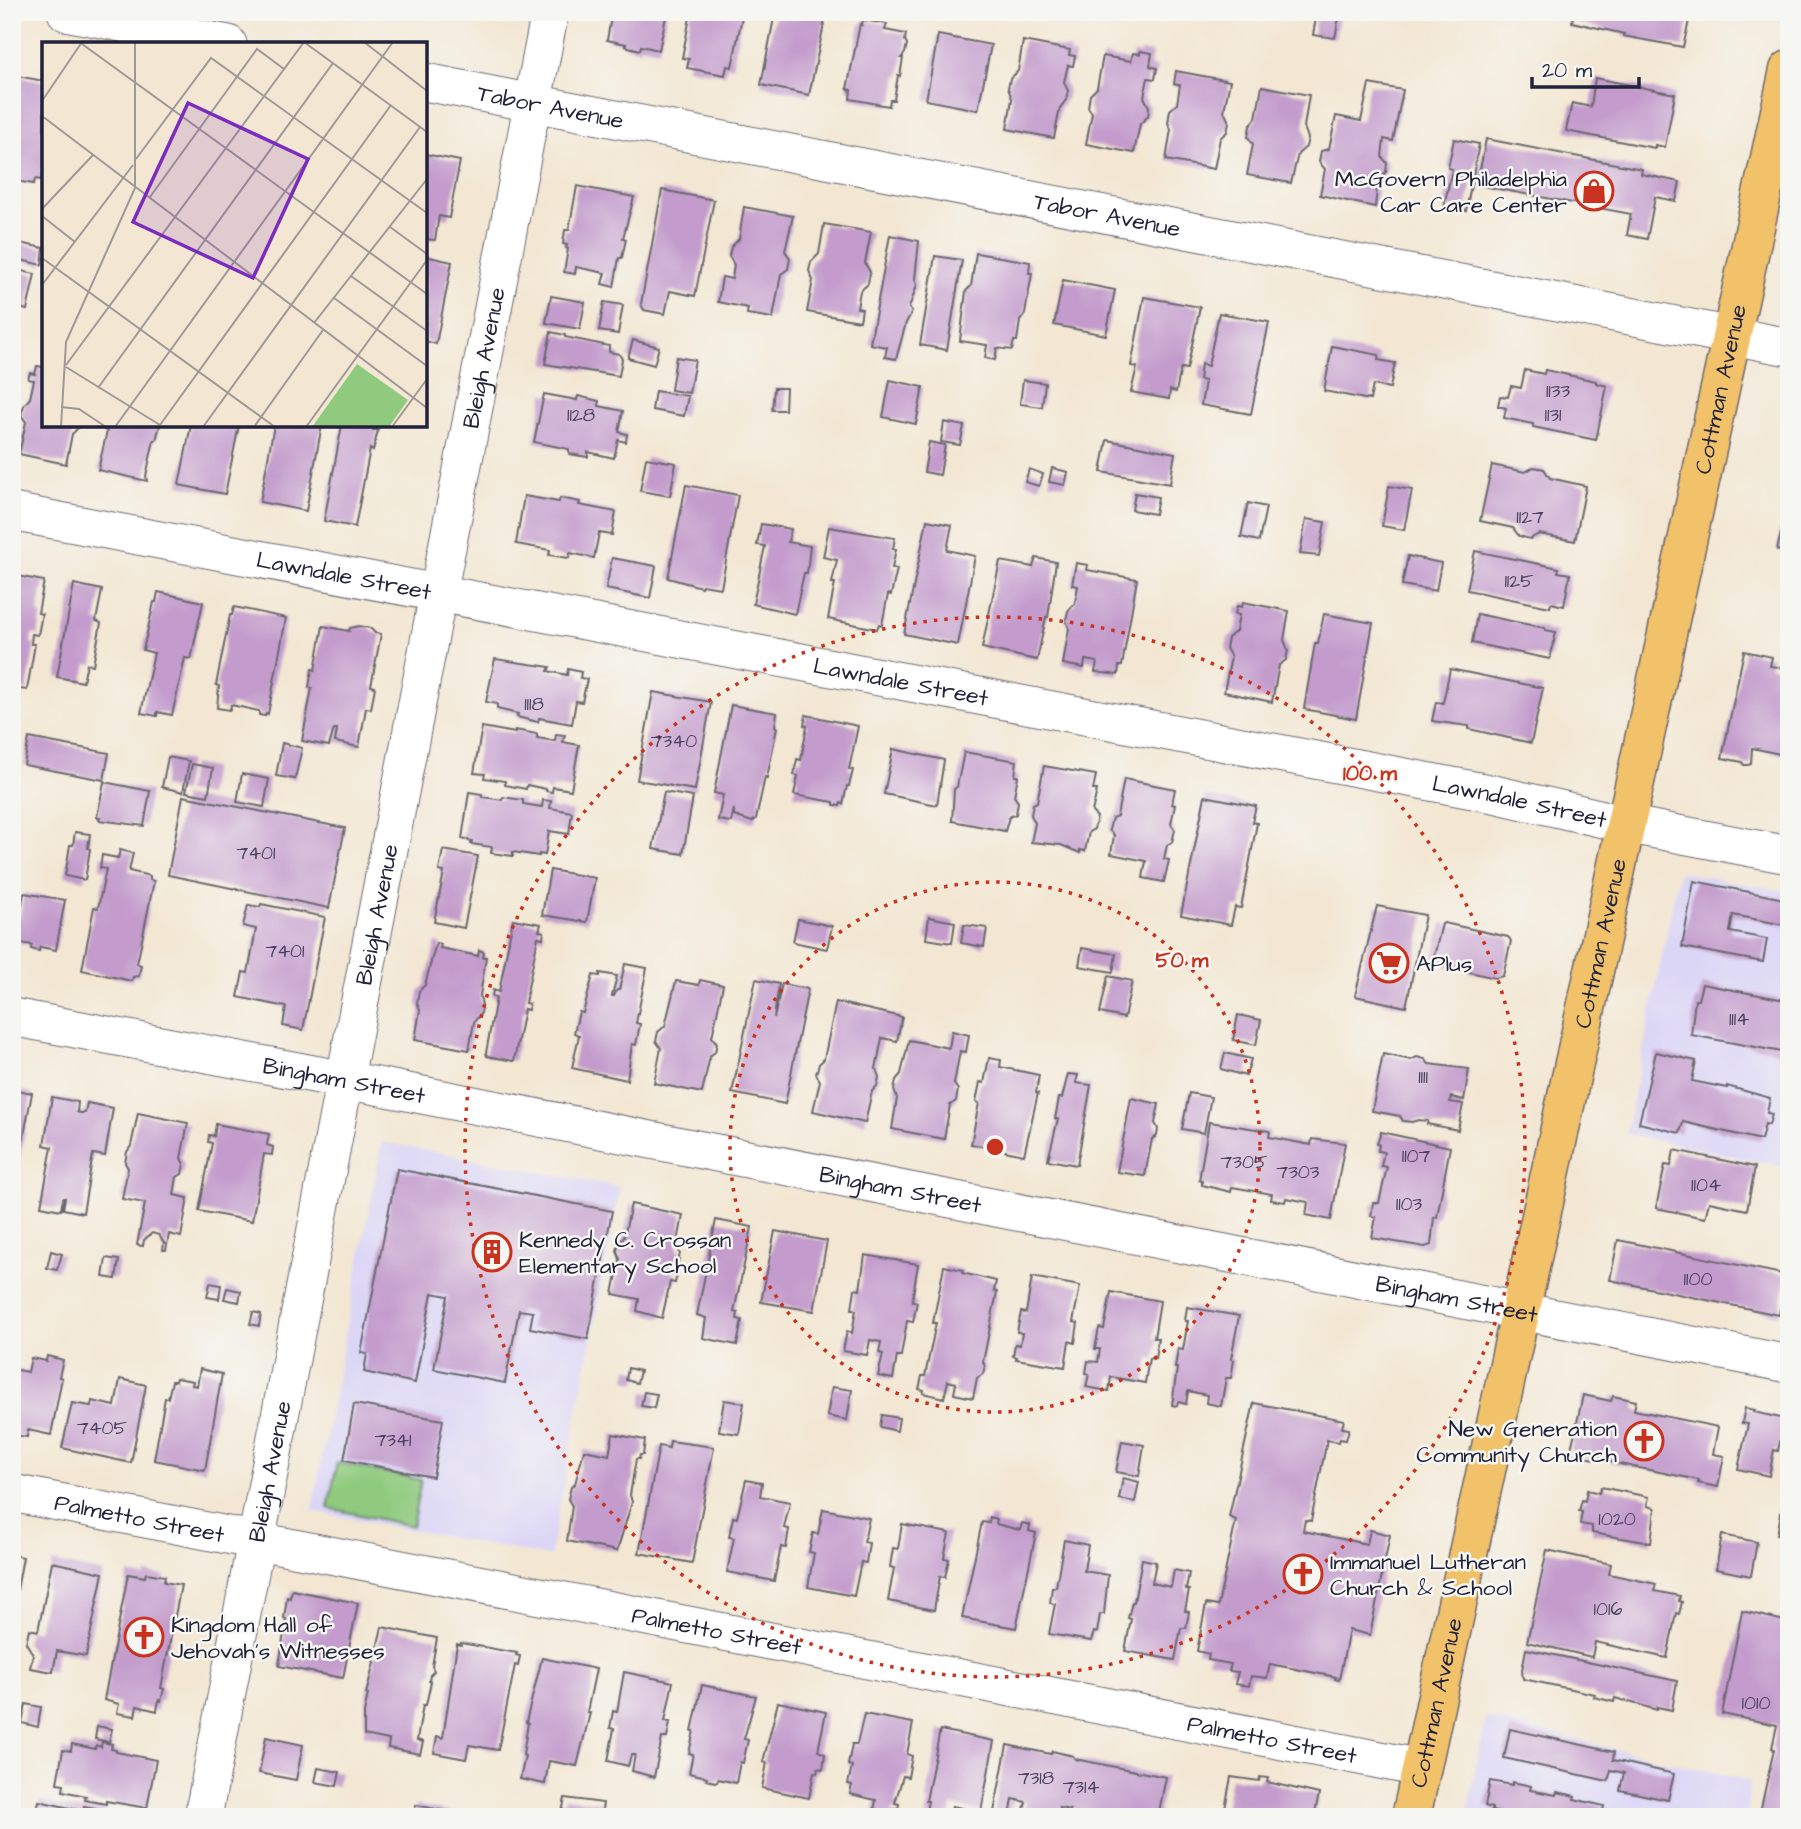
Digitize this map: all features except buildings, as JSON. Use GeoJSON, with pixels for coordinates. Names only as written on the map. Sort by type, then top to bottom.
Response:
{"type":"FeatureCollection","features":[{"type":"Feature","properties":{"kind":"main road","name":"Cottman Avenue"},"geometry":{"type":"LineString","coordinates":[[1411,1817],[1789,70]]}},
{"type":"Feature","properties":{"kind":"street"},"geometry":{"type":"LineString","coordinates":[[66,12],[218,42]]}},
{"type":"Feature","properties":{"kind":"street","name":"Bleigh Avenue"},"geometry":{"type":"LineString","coordinates":[[203,1817],[254,1540],[440,592],[550,12]]}},
{"type":"Feature","properties":{"kind":"street","name":"Tabor Avenue"},"geometry":{"type":"LineString","coordinates":[[427,82],[1789,347]]}},
{"type":"Feature","properties":{"kind":"street","name":"Lawndale Street"},"geometry":{"type":"LineString","coordinates":[[12,512],[1494,794],[1625,824],[1789,855]]}},
{"type":"Feature","properties":{"kind":"street","name":"Bingham Street"},"geometry":{"type":"LineString","coordinates":[[12,1017],[1789,1364]]}},
{"type":"Feature","properties":{"kind":"street","name":"Palmetto Street"},"geometry":{"type":"LineString","coordinates":[[12,1493],[1421,1768]]}},
{"type":"Feature","properties":{"kind":"shaded area"},"geometry":{"type":"Polygon","coordinates":[[[1679,872],[1789,892],[1789,1152],[1785,1167],[1626,1134],[1679,872]]]}},
{"type":"Feature","properties":{"kind":"shaded area"},"geometry":{"type":"Polygon","coordinates":[[[382,1142],[620,1187],[550,1557],[312,1511],[382,1142]]]}},
{"type":"Feature","properties":{"kind":"shaded area"},"geometry":{"type":"Polygon","coordinates":[[[1486,1718],[1750,1781],[1747,1817],[1466,1817],[1486,1718]]]}},
{"type":"Feature","properties":{"kind":"green space"},"geometry":{"type":"Polygon","coordinates":[[[337,1463],[421,1480],[412,1526],[328,1508],[337,1463]]]}},
{"type":"Feature","properties":{"kind":"place","name":"McGovern Philadelphia Car Care Center"},"geometry":{"type":"Point","coordinates":[1594,191]}},
{"type":"Feature","properties":{"kind":"place","name":"APlus"},"geometry":{"type":"Point","coordinates":[1389,963]}},
{"type":"Feature","properties":{"kind":"place","name":"Kennedy C. Crossan Elementary School"},"geometry":{"type":"Point","coordinates":[492,1252]}},
{"type":"Feature","properties":{"kind":"place","name":"New Generation Community Church"},"geometry":{"type":"Point","coordinates":[1644,1441]}},
{"type":"Feature","properties":{"kind":"place","name":"Immanuel Lutheran Church & School"},"geometry":{"type":"Point","coordinates":[1303,1574]}},
{"type":"Feature","properties":{"kind":"place","name":"Kingdom Hall of Jehovah's Witnesses"},"geometry":{"type":"Point","coordinates":[144,1637]}}]}
